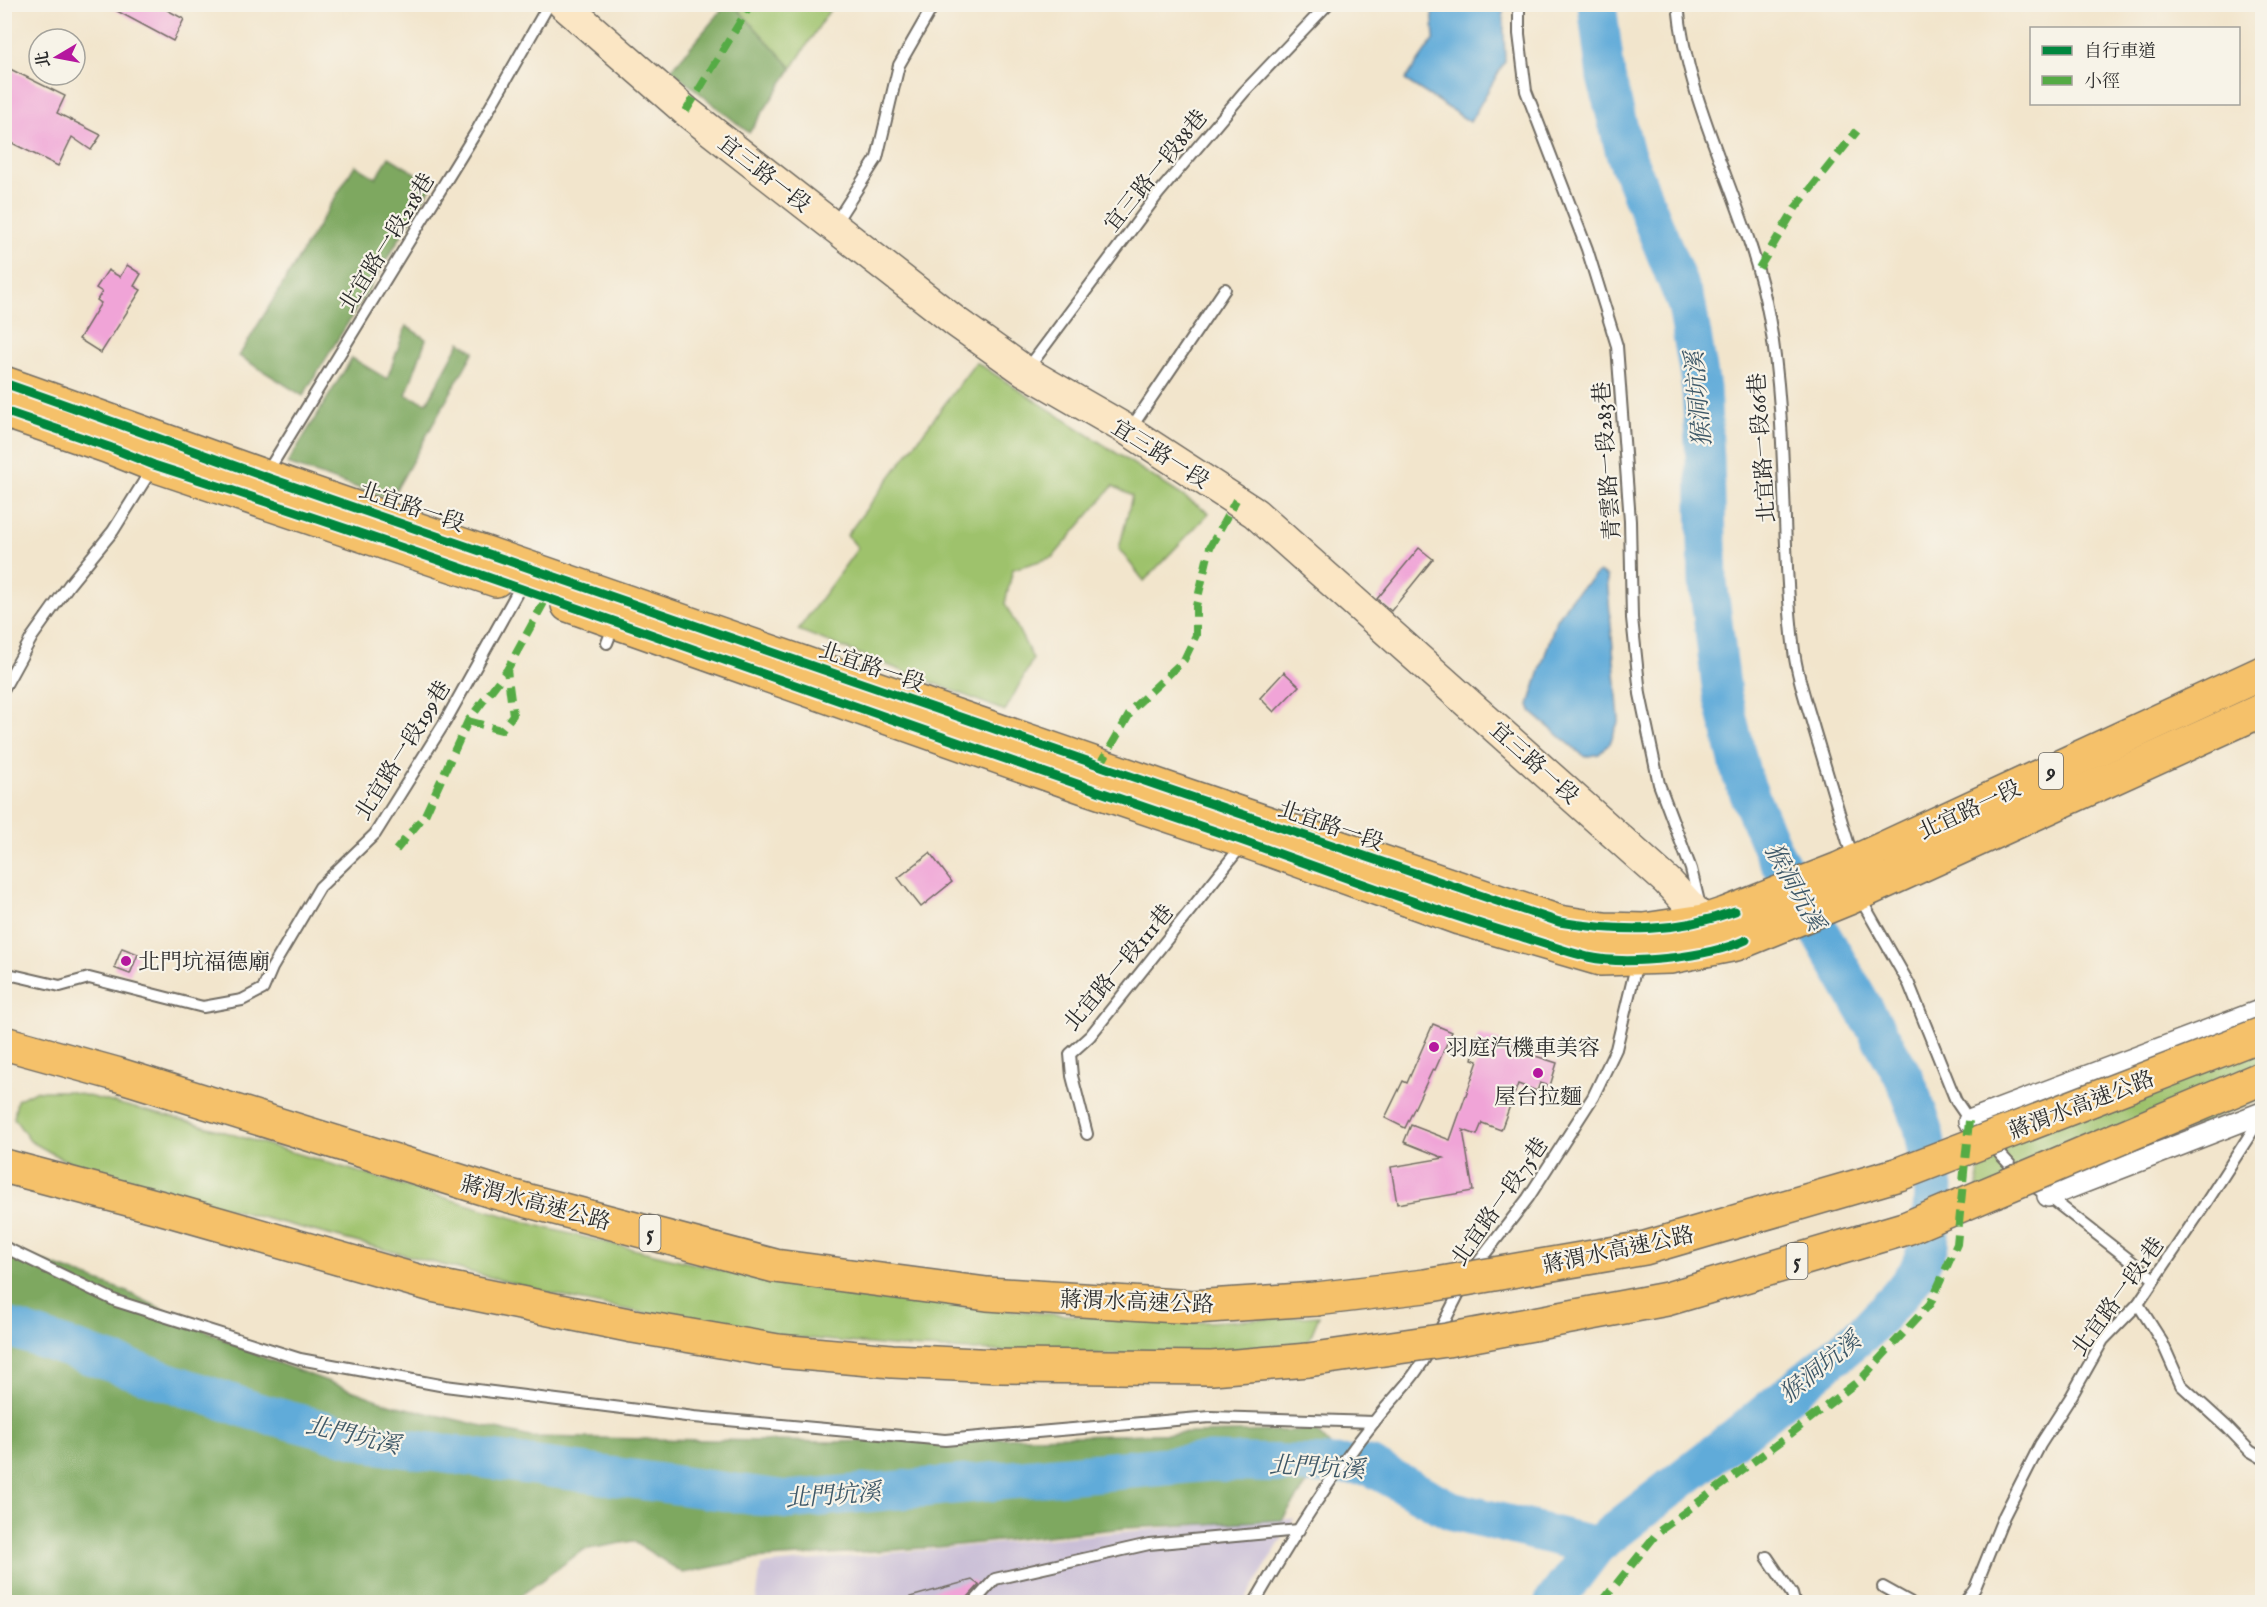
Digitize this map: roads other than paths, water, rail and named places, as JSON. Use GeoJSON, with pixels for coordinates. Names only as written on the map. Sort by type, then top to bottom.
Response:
{"type":"FeatureCollection","features":[{"type":"Feature","properties":{"kind":"main road","name":"北宜路一段"},"geometry":{"type":"LineString","coordinates":[[4,383],[159,452],[257,486],[526,578],[1559,922],[1604,929],[1641,945]]}},
{"type":"Feature","properties":{"kind":"main road","name":"北宜路一段"},"geometry":{"type":"LineString","coordinates":[[4,411],[109,447],[159,452]]}},
{"type":"Feature","properties":{"kind":"main road","name":"北宜路一段"},"geometry":{"type":"LineString","coordinates":[[526,578],[611,632],[1245,841],[1459,918],[1589,957],[1641,945],[1707,936],[1740,925],[2262,710]]}},
{"type":"Feature","properties":{"kind":"main road","name":"北宜路一段"},"geometry":{"type":"LineString","coordinates":[[1852,880],[2262,673]]}},
{"type":"Feature","properties":{"kind":"main road","name":"蔣渭水高速公路"},"geometry":{"type":"LineString","coordinates":[[4,1043],[116,1074],[495,1192],[775,1266],[987,1294],[1193,1307],[1316,1299],[1425,1286],[1645,1248],[1899,1174],[2262,1034]]}},
{"type":"Feature","properties":{"kind":"main road","name":"蔣渭水高速公路"},"geometry":{"type":"LineString","coordinates":[[4,1166],[166,1209],[432,1285],[633,1326],[778,1351],[892,1361],[999,1366],[1212,1368],[1308,1360],[1447,1340],[1667,1299],[1907,1228],[2262,1078]]}},
{"type":"Feature","properties":{"kind":"street","name":"宜三路一段"},"geometry":{"type":"LineString","coordinates":[[563,4],[686,111],[956,322],[1025,371],[1129,431],[1255,513],[1271,526],[1667,881],[1707,936]]}},
{"type":"Feature","properties":{"kind":"street"},"geometry":{"type":"LineString","coordinates":[[1969,1121],[2262,1010]]}},
{"type":"Feature","properties":{"kind":"street"},"geometry":{"type":"LineString","coordinates":[[2048,1196],[2262,1114]]}},
{"type":"Feature","properties":{"kind":"lane","name":"北宜路一段218巷"},"geometry":{"type":"LineString","coordinates":[[257,486],[470,142],[549,4]]}},
{"type":"Feature","properties":{"kind":"lane"},"geometry":{"type":"LineString","coordinates":[[833,227],[877,158],[899,65],[934,4]]}},
{"type":"Feature","properties":{"kind":"lane","name":"宜三路一段88巷"},"geometry":{"type":"LineString","coordinates":[[1025,371],[1165,185],[1244,93],[1328,4]]}},
{"type":"Feature","properties":{"kind":"lane","name":"青雲路一段283巷"},"geometry":{"type":"LineString","coordinates":[[1519,4],[1519,34],[1526,91],[1587,249],[1617,345],[1630,521],[1632,618],[1640,694],[1659,784],[1691,869],[1707,936]]}},
{"type":"Feature","properties":{"kind":"lane","name":"北宜路一段66巷"},"geometry":{"type":"LineString","coordinates":[[1678,4],[1681,34],[1691,74],[1759,268],[1769,317],[1782,411],[1790,609],[1794,653],[1852,880],[1909,984],[1956,1101],[1969,1121],[2023,1179],[2154,1279]]}},
{"type":"Feature","properties":{"kind":"lane"},"geometry":{"type":"LineString","coordinates":[[1129,431],[1225,289]]}},
{"type":"Feature","properties":{"kind":"lane"},"geometry":{"type":"LineString","coordinates":[[4,688],[32,637],[69,585],[113,531],[159,452]]}},
{"type":"Feature","properties":{"kind":"lane","name":"北宜路一段199巷"},"geometry":{"type":"LineString","coordinates":[[4,973],[60,986],[89,978],[203,1007],[242,1000],[263,989],[272,968],[320,886],[375,834],[445,722],[526,578]]}},
{"type":"Feature","properties":{"kind":"lane","name":"北宜路一段111巷"},"geometry":{"type":"LineString","coordinates":[[1087,1134],[1072,1076],[1070,1054],[1090,1035],[1245,841]]}},
{"type":"Feature","properties":{"kind":"lane","name":"北宜路一段75巷"},"geometry":{"type":"LineString","coordinates":[[1299,1530],[1374,1422],[1420,1370],[1474,1264],[1528,1198],[1593,1097],[1616,1049],[1641,945]]}},
{"type":"Feature","properties":{"kind":"lane","name":"北宜路一段1巷"},"geometry":{"type":"LineString","coordinates":[[1965,1602],[1975,1588],[2004,1516],[2040,1445],[2103,1340],[2138,1304],[2262,1114]]}},
{"type":"Feature","properties":{"kind":"lane"},"geometry":{"type":"LineString","coordinates":[[4,1247],[116,1301],[300,1359],[445,1386],[694,1417],[945,1440],[1210,1417],[1374,1422]]}},
{"type":"Feature","properties":{"kind":"lane"},"geometry":{"type":"LineString","coordinates":[[2138,1304],[2162,1342],[2181,1385],[2228,1427],[2250,1452],[2262,1458]]}},
{"type":"Feature","properties":{"kind":"lane"},"geometry":{"type":"LineString","coordinates":[[974,1602],[995,1579],[1149,1544],[1299,1530]]}},
{"type":"Feature","properties":{"kind":"lane"},"geometry":{"type":"LineString","coordinates":[[1255,1602],[1299,1530]]}},
{"type":"Feature","properties":{"kind":"lane"},"geometry":{"type":"LineString","coordinates":[[1767,1557],[1792,1594],[1794,1602]]}},
{"type":"Feature","properties":{"kind":"lane"},"geometry":{"type":"LineString","coordinates":[[1883,1587],[1910,1602]]}},
{"type":"Feature","properties":{"kind":"water"},"geometry":{"type":"Polygon","coordinates":[[[1432,5],[1503,5],[1505,61],[1470,122],[1405,80],[1434,39],[1432,5]]]}},
{"type":"Feature","properties":{"kind":"water"},"geometry":{"type":"Polygon","coordinates":[[[1599,572],[1607,577],[1619,720],[1610,743],[1599,754],[1585,757],[1532,713],[1529,705],[1555,623],[1571,598],[1599,572]]]}},
{"type":"Feature","properties":{"kind":"waterway","name":"猴洞坑溪"},"geometry":{"type":"LineString","coordinates":[[1554,1602],[1596,1546],[1746,1429],[1867,1330],[1898,1297],[1917,1273],[1929,1245],[1934,1188],[1923,1127],[1906,1081],[1773,851],[1742,777],[1722,694],[1708,582],[1701,388],[1687,306],[1625,153],[1606,77],[1597,4]]}},
{"type":"Feature","properties":{"kind":"waterway","name":"北門坑溪"},"geometry":{"type":"LineString","coordinates":[[4,1326],[254,1411],[380,1445],[788,1500],[1210,1462],[1370,1466],[1450,1510],[1596,1546]]}},
{"type":"Feature","properties":{"kind":"place","name":"北門坑福德廟"},"geometry":{"type":"Point","coordinates":[126,961]}},
{"type":"Feature","properties":{"kind":"place","name":"羽庭汽機車美容"},"geometry":{"type":"Point","coordinates":[1434,1047]}},
{"type":"Feature","properties":{"kind":"place","name":"屋台拉麵"},"geometry":{"type":"Point","coordinates":[1538,1073]}}]}
